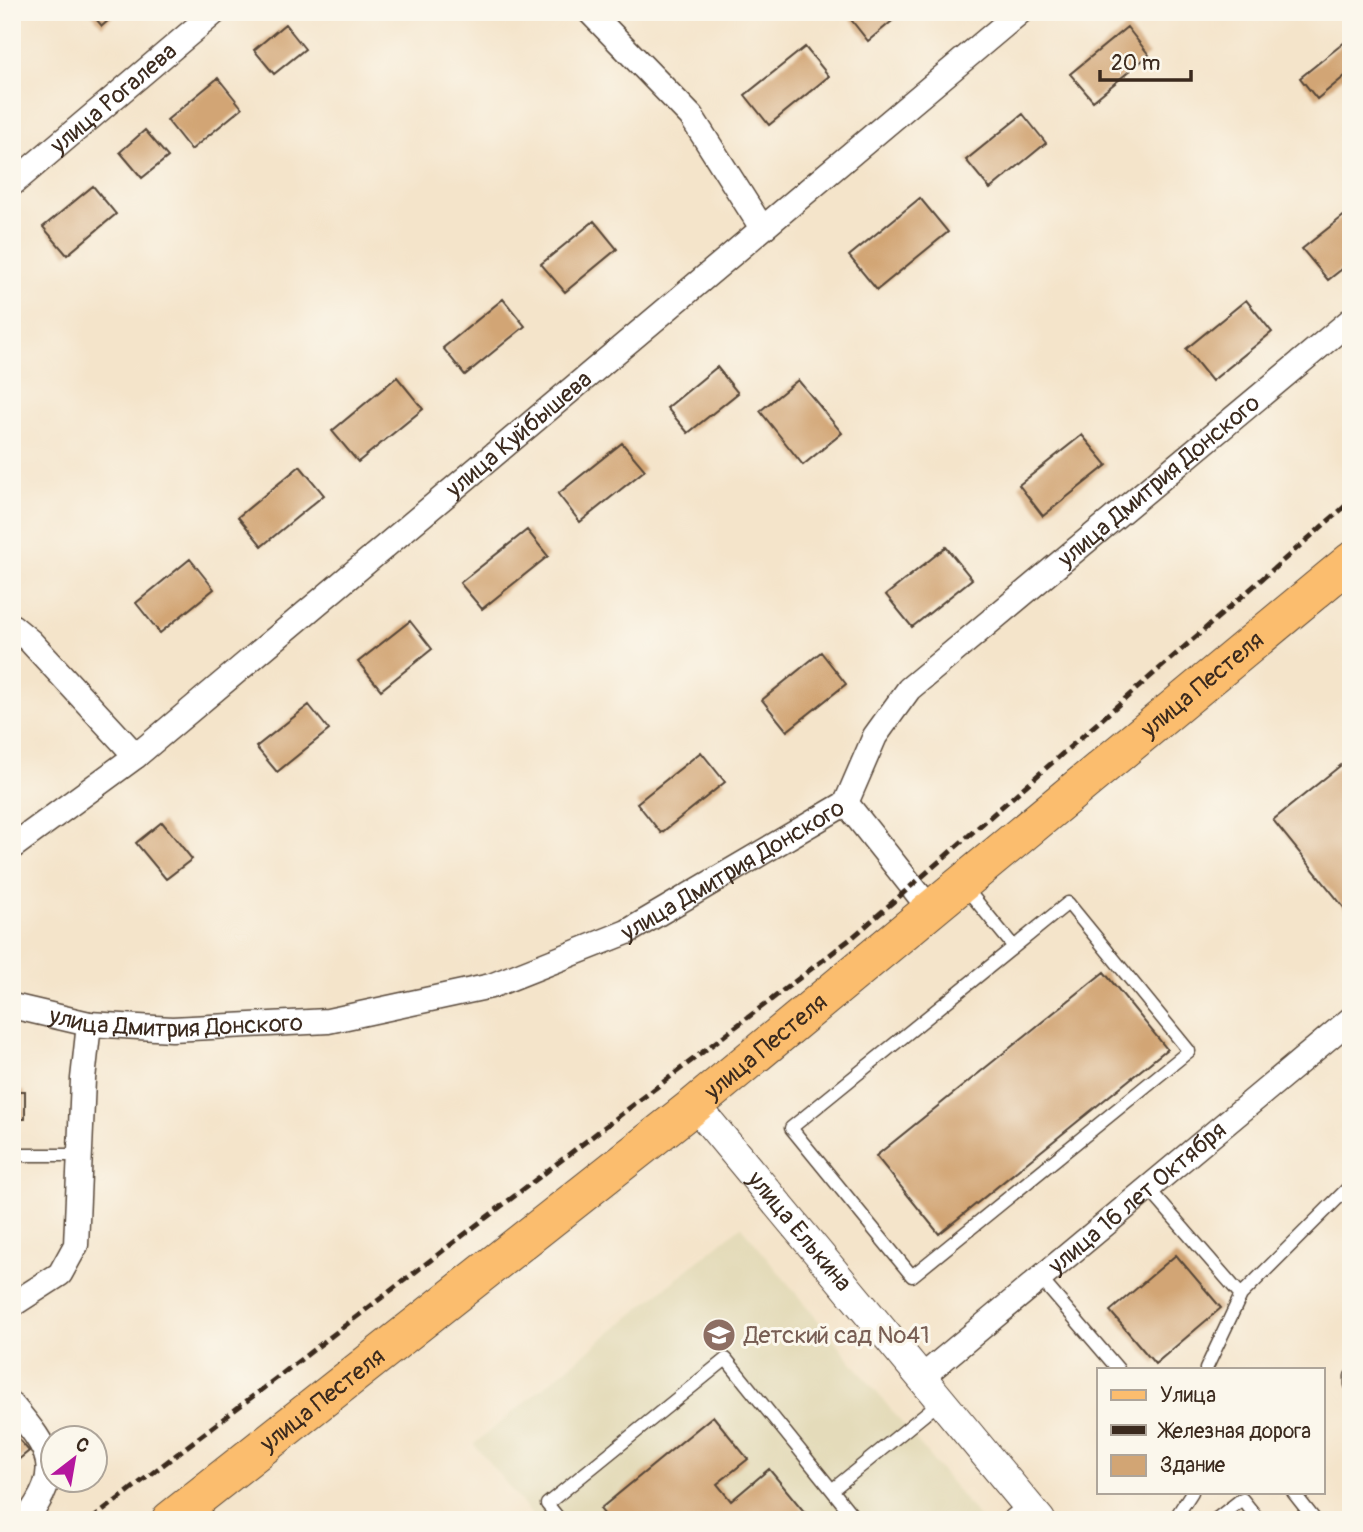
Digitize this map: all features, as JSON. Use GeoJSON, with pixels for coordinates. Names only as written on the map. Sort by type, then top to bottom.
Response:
{"type":"FeatureCollection","features":[{"type":"Feature","properties":{"kind":"main road","name":"улица Пестеля"},"geometry":{"type":"LineString","coordinates":[[170,1520],[695,1105],[1351,561]]}},
{"type":"Feature","properties":{"kind":"street","name":"улица Рогалева"},"geometry":{"type":"LineString","coordinates":[[12,184],[215,12]]}},
{"type":"Feature","properties":{"kind":"street"},"geometry":{"type":"LineString","coordinates":[[590,12],[691,116],[762,228]]}},
{"type":"Feature","properties":{"kind":"street","name":"улица Куйбышева"},"geometry":{"type":"LineString","coordinates":[[12,847],[136,756],[1020,12]]}},
{"type":"Feature","properties":{"kind":"street","name":"улица Дмитрия Донского"},"geometry":{"type":"LineString","coordinates":[[12,1006],[89,1024],[172,1029],[328,1021],[491,986],[627,932],[846,803],[875,736],[909,689],[1351,320]]}},
{"type":"Feature","properties":{"kind":"street"},"geometry":{"type":"LineString","coordinates":[[12,626],[30,641],[136,756]]}},
{"type":"Feature","properties":{"kind":"street"},"geometry":{"type":"LineString","coordinates":[[846,803],[930,909]]}},
{"type":"Feature","properties":{"kind":"street"},"geometry":{"type":"LineString","coordinates":[[12,1305],[60,1274],[76,1245],[89,1024]]}},
{"type":"Feature","properties":{"kind":"street","name":"улица 16 лет Октября"},"geometry":{"type":"LineString","coordinates":[[922,1377],[1148,1188],[1348,1026]]}},
{"type":"Feature","properties":{"kind":"street","name":"улица Елькина"},"geometry":{"type":"LineString","coordinates":[[695,1105],[922,1377],[1024,1514]]}},
{"type":"Feature","properties":{"kind":"street"},"geometry":{"type":"LineString","coordinates":[[12,1405],[46,1446],[49,1477],[26,1520]]}},
{"type":"Feature","properties":{"kind":"lane"},"geometry":{"type":"LineString","coordinates":[[962,883],[1014,947]]}},
{"type":"Feature","properties":{"kind":"lane"},"geometry":{"type":"LineString","coordinates":[[1068,903],[1189,1051],[912,1276],[792,1128],[1014,947],[1068,903]]}},
{"type":"Feature","properties":{"kind":"lane"},"geometry":{"type":"LineString","coordinates":[[12,1155],[80,1155]]}},
{"type":"Feature","properties":{"kind":"lane"},"geometry":{"type":"LineString","coordinates":[[1206,1368],[1241,1296],[1351,1185]]}},
{"type":"Feature","properties":{"kind":"lane"},"geometry":{"type":"LineString","coordinates":[[1148,1188],[1241,1296]]}},
{"type":"Feature","properties":{"kind":"lane"},"geometry":{"type":"LineString","coordinates":[[1040,1278],[1117,1368]]}},
{"type":"Feature","properties":{"kind":"lane"},"geometry":{"type":"LineString","coordinates":[[560,1520],[547,1504],[726,1359],[856,1520]]}},
{"type":"Feature","properties":{"kind":"lane"},"geometry":{"type":"LineString","coordinates":[[1351,1376],[1351,1385]]}},
{"type":"Feature","properties":{"kind":"lane"},"geometry":{"type":"LineString","coordinates":[[832,1490],[941,1401]]}},
{"type":"Feature","properties":{"kind":"lane"},"geometry":{"type":"LineString","coordinates":[[1174,1520],[1191,1494]]}},
{"type":"Feature","properties":{"kind":"lane"},"geometry":{"type":"LineString","coordinates":[[1295,1494],[1315,1520]]}},
{"type":"Feature","properties":{"kind":"lane"},"geometry":{"type":"LineString","coordinates":[[1215,1520],[1246,1495],[1259,1520]]}},
{"type":"Feature","properties":{"kind":"shaded area","name":"Детский сад №41"},"geometry":{"type":"Polygon","coordinates":[[[741,1226],[981,1520],[536,1520],[474,1444],[741,1226]]]}},
{"type":"Feature","properties":{"kind":"building"},"geometry":{"type":"Polygon","coordinates":[[[90,12],[118,12],[102,26],[90,12]]]}},
{"type":"Feature","properties":{"kind":"building"},"geometry":{"type":"Polygon","coordinates":[[[845,12],[903,12],[868,41],[845,12]]]}},
{"type":"Feature","properties":{"kind":"building"},"geometry":{"type":"Polygon","coordinates":[[[285,24],[305,49],[274,74],[254,50],[285,24]]]}},
{"type":"Feature","properties":{"kind":"building"},"geometry":{"type":"Polygon","coordinates":[[[1127,27],[1149,55],[1093,101],[1070,74],[1127,27]]]}},
{"type":"Feature","properties":{"kind":"building"},"geometry":{"type":"Polygon","coordinates":[[[1351,37],[1351,71],[1317,99],[1300,78],[1351,37]]]}},
{"type":"Feature","properties":{"kind":"building"},"geometry":{"type":"Polygon","coordinates":[[[805,47],[829,76],[769,125],[745,95],[805,47]]]}},
{"type":"Feature","properties":{"kind":"building"},"geometry":{"type":"Polygon","coordinates":[[[218,78],[242,108],[191,150],[167,120],[218,78]]]}},
{"type":"Feature","properties":{"kind":"building"},"geometry":{"type":"Polygon","coordinates":[[[1023,114],[1046,143],[990,189],[966,160],[1023,114]]]}},
{"type":"Feature","properties":{"kind":"building"},"geometry":{"type":"Polygon","coordinates":[[[145,130],[168,157],[142,178],[120,152],[145,130]]]}},
{"type":"Feature","properties":{"kind":"building"},"geometry":{"type":"Polygon","coordinates":[[[93,186],[116,214],[67,255],[43,227],[93,186]]]}},
{"type":"Feature","properties":{"kind":"building"},"geometry":{"type":"Polygon","coordinates":[[[920,198],[948,232],[877,290],[849,256],[920,198]]]}},
{"type":"Feature","properties":{"kind":"building"},"geometry":{"type":"Polygon","coordinates":[[[1351,210],[1351,262],[1328,280],[1302,249],[1351,210]]]}},
{"type":"Feature","properties":{"kind":"building"},"geometry":{"type":"Polygon","coordinates":[[[594,221],[617,249],[565,292],[541,264],[594,221]]]}},
{"type":"Feature","properties":{"kind":"building"},"geometry":{"type":"Polygon","coordinates":[[[503,299],[525,326],[465,375],[443,348],[503,299]]]}},
{"type":"Feature","properties":{"kind":"building"},"geometry":{"type":"Polygon","coordinates":[[[1246,300],[1272,332],[1212,381],[1186,349],[1246,300]]]}},
{"type":"Feature","properties":{"kind":"building"},"geometry":{"type":"Polygon","coordinates":[[[717,367],[738,393],[688,433],[667,408],[717,367]]]}},
{"type":"Feature","properties":{"kind":"building"},"geometry":{"type":"Polygon","coordinates":[[[397,377],[423,409],[358,462],[332,431],[397,377]]]}},
{"type":"Feature","properties":{"kind":"building"},"geometry":{"type":"Polygon","coordinates":[[[798,380],[842,433],[803,465],[760,411],[798,380]]]}},
{"type":"Feature","properties":{"kind":"building"},"geometry":{"type":"Polygon","coordinates":[[[1082,435],[1107,465],[1043,516],[1019,485],[1082,435]]]}},
{"type":"Feature","properties":{"kind":"building"},"geometry":{"type":"Polygon","coordinates":[[[622,443],[645,470],[580,522],[558,494],[622,443]]]}},
{"type":"Feature","properties":{"kind":"building"},"geometry":{"type":"Polygon","coordinates":[[[300,466],[324,495],[262,546],[238,517],[300,466]]]}},
{"type":"Feature","properties":{"kind":"building"},"geometry":{"type":"Polygon","coordinates":[[[527,530],[548,556],[482,609],[460,583],[527,530]]]}},
{"type":"Feature","properties":{"kind":"building"},"geometry":{"type":"Polygon","coordinates":[[[946,547],[972,579],[912,627],[886,595],[946,547]]]}},
{"type":"Feature","properties":{"kind":"building"},"geometry":{"type":"Polygon","coordinates":[[[190,559],[214,589],[160,633],[136,603],[190,559]]]}},
{"type":"Feature","properties":{"kind":"building"},"geometry":{"type":"Polygon","coordinates":[[[410,621],[432,649],[381,690],[358,662],[410,621]]]}},
{"type":"Feature","properties":{"kind":"building"},"geometry":{"type":"Polygon","coordinates":[[[821,652],[846,684],[787,731],[762,700],[821,652]]]}},
{"type":"Feature","properties":{"kind":"building"},"geometry":{"type":"Polygon","coordinates":[[[309,705],[329,730],[277,772],[256,747],[309,705]]]}},
{"type":"Feature","properties":{"kind":"building"},"geometry":{"type":"Polygon","coordinates":[[[701,752],[725,782],[661,833],[637,803],[701,752]]]}},
{"type":"Feature","properties":{"kind":"building"},"geometry":{"type":"Polygon","coordinates":[[[1351,757],[1351,905],[1345,909],[1273,820],[1351,757]]]}},
{"type":"Feature","properties":{"kind":"building"},"geometry":{"type":"Polygon","coordinates":[[[162,822],[192,859],[166,879],[136,843],[162,822]]]}},
{"type":"Feature","properties":{"kind":"building"},"geometry":{"type":"Polygon","coordinates":[[[1104,972],[1167,1049],[939,1234],[876,1156],[1104,972]]]}},
{"type":"Feature","properties":{"kind":"building"},"geometry":{"type":"Polygon","coordinates":[[[12,1091],[25,1091],[25,1119],[12,1119],[12,1091]]]}},
{"type":"Feature","properties":{"kind":"building"},"geometry":{"type":"Polygon","coordinates":[[[1176,1255],[1221,1308],[1155,1364],[1110,1311],[1176,1255]]]}},
{"type":"Feature","properties":{"kind":"building"},"geometry":{"type":"Polygon","coordinates":[[[713,1416],[748,1459],[717,1484],[731,1501],[769,1469],[811,1520],[609,1520],[600,1509],[713,1416]]]}},
{"type":"Feature","properties":{"kind":"building"},"geometry":{"type":"Polygon","coordinates":[[[12,1431],[29,1451],[12,1465],[12,1431]]]}},
{"type":"Feature","properties":{"kind":"railway"},"geometry":{"type":"LineString","coordinates":[[91,1520],[853,937],[1351,501]]}},
{"type":"Feature","properties":{"kind":"place","name":"Детский сад №41"},"geometry":{"type":"Point","coordinates":[719,1335]}}]}
